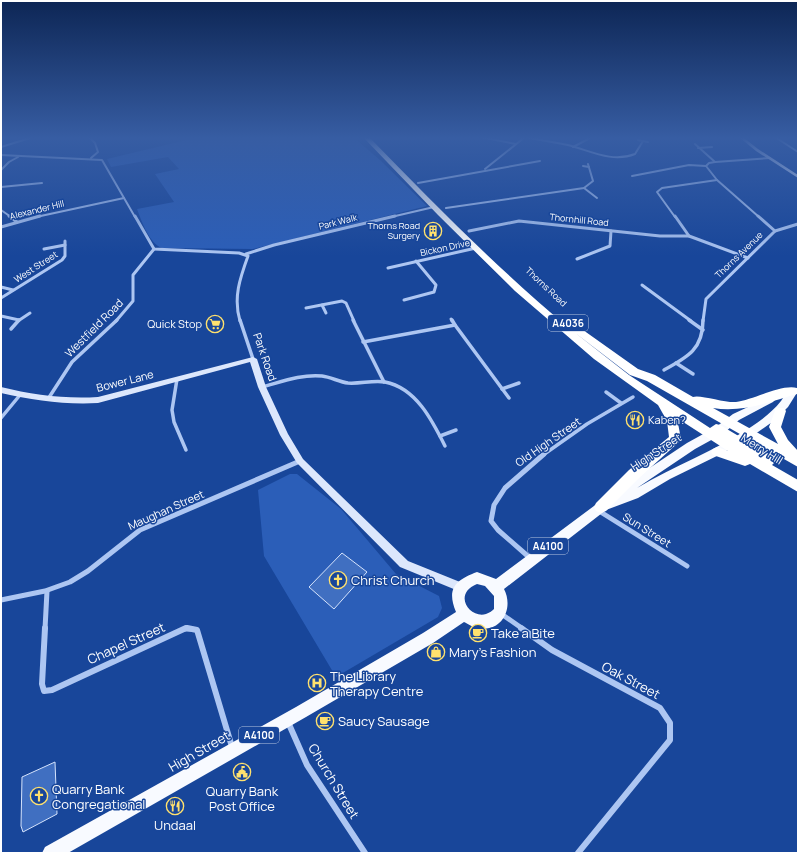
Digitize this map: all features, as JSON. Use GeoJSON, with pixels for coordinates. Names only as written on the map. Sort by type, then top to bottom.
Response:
{"type":"FeatureCollection","features":[{"type":"Feature","properties":{"kind":"highway","name":"Thorns Road"},"geometry":{"type":"LineString","coordinates":[[405,177],[476,248],[567,332],[638,385],[720,429]]}},
{"type":"Feature","properties":{"kind":"highway","name":"Thorns Road"},"geometry":{"type":"LineString","coordinates":[[412,177],[551,310],[634,372],[651,378],[720,429]]}},
{"type":"Feature","properties":{"kind":"highway"},"geometry":{"type":"LineString","coordinates":[[634,372],[693,414],[720,429]]}},
{"type":"Feature","properties":{"kind":"highway"},"geometry":{"type":"LineString","coordinates":[[651,378],[690,396],[721,406],[746,406],[774,394],[796,390]]}},
{"type":"Feature","properties":{"kind":"highway"},"geometry":{"type":"LineString","coordinates":[[599,509],[634,474],[675,438],[674,421],[667,410],[638,385]]}},
{"type":"Feature","properties":{"kind":"highway"},"geometry":{"type":"LineString","coordinates":[[780,411],[775,427],[779,437],[789,451],[798,458]]}},
{"type":"Feature","properties":{"kind":"highway","name":"Merry Hill"},"geometry":{"type":"LineString","coordinates":[[720,429],[738,439],[798,462]]}},
{"type":"Feature","properties":{"kind":"highway","name":"Merry Hill"},"geometry":{"type":"LineString","coordinates":[[720,429],[738,439],[798,487]]}},
{"type":"Feature","properties":{"kind":"highway"},"geometry":{"type":"LineString","coordinates":[[738,439],[798,479]]}},
{"type":"Feature","properties":{"kind":"highway"},"geometry":{"type":"LineString","coordinates":[[717,452],[745,461],[798,493]]}},
{"type":"Feature","properties":{"kind":"main road","name":"A4100"},"geometry":{"type":"LineString","coordinates":[[720,429],[750,409],[796,390]]}},
{"type":"Feature","properties":{"kind":"main road","name":"A4100"},"geometry":{"type":"LineString","coordinates":[[717,452],[780,411],[796,390]]}},
{"type":"Feature","properties":{"kind":"main road","name":"High Street"},"geometry":{"type":"LineString","coordinates":[[496,586],[599,509],[656,469],[720,429]]}},
{"type":"Feature","properties":{"kind":"main road","name":"High Street"},"geometry":{"type":"LineString","coordinates":[[599,509],[634,495],[656,481],[717,452]]}},
{"type":"Feature","properties":{"kind":"main road"},"geometry":{"type":"LineString","coordinates":[[477,578],[490,582],[496,586],[502,599],[500,613],[489,621],[482,622],[475,621],[464,614],[457,597],[461,587],[465,582],[477,578]]}},
{"type":"Feature","properties":{"kind":"main road","name":"High Street"},"geometry":{"type":"LineString","coordinates":[[51,853],[71,845],[428,638],[464,614]]}},
{"type":"Feature","properties":{"kind":"street"},"geometry":{"type":"LineString","coordinates":[[112,177],[154,249],[246,254]]}},
{"type":"Feature","properties":{"kind":"street"},"geometry":{"type":"LineString","coordinates":[[418,183],[449,177]]}},
{"type":"Feature","properties":{"kind":"street"},"geometry":{"type":"LineString","coordinates":[[446,208],[496,202],[584,188],[593,181],[592,177]]}},
{"type":"Feature","properties":{"kind":"street","name":"Thorns Avenue"},"geometry":{"type":"LineString","coordinates":[[664,370],[688,356],[701,342],[703,330],[703,307],[706,299],[776,231],[715,177]]}},
{"type":"Feature","properties":{"kind":"street"},"geometry":{"type":"LineString","coordinates":[[40,186],[44,180]]}},
{"type":"Feature","properties":{"kind":"street"},"geometry":{"type":"LineString","coordinates":[[717,180],[662,188],[657,192],[689,236],[748,258]]}},
{"type":"Feature","properties":{"kind":"street"},"geometry":{"type":"LineString","coordinates":[[1,187],[42,183]]}},
{"type":"Feature","properties":{"kind":"street"},"geometry":{"type":"LineString","coordinates":[[584,188],[597,198]]}},
{"type":"Feature","properties":{"kind":"street","name":"Alexander Hill"},"geometry":{"type":"LineString","coordinates":[[1,227],[124,198]]}},
{"type":"Feature","properties":{"kind":"street","name":"Park Walk"},"geometry":{"type":"LineString","coordinates":[[246,254],[274,245],[434,207]]}},
{"type":"Feature","properties":{"kind":"street"},"geometry":{"type":"LineString","coordinates":[[1,210],[17,222]]}},
{"type":"Feature","properties":{"kind":"street","name":"Thornhill Road"},"geometry":{"type":"LineString","coordinates":[[469,231],[519,221],[660,236],[689,236]]}},
{"type":"Feature","properties":{"kind":"street"},"geometry":{"type":"LineString","coordinates":[[776,231],[798,224]]}},
{"type":"Feature","properties":{"kind":"street"},"geometry":{"type":"LineString","coordinates":[[577,259],[610,246],[611,231]]}},
{"type":"Feature","properties":{"kind":"street","name":"West Street"},"geometry":{"type":"LineString","coordinates":[[1,298],[62,260],[65,256],[65,243],[44,249]]}},
{"type":"Feature","properties":{"kind":"street","name":"Bickon Drive"},"geometry":{"type":"LineString","coordinates":[[388,268],[476,248]]}},
{"type":"Feature","properties":{"kind":"street","name":"Westfield Road"},"geometry":{"type":"LineString","coordinates":[[48,399],[72,362],[131,305],[133,301],[133,275],[154,249]]}},
{"type":"Feature","properties":{"kind":"street","name":"Park Road"},"geometry":{"type":"LineString","coordinates":[[246,254],[248,256],[236,287],[238,314],[262,387],[284,435],[300,461],[404,564],[461,587]]}},
{"type":"Feature","properties":{"kind":"street","name":"Bickon Drive"},"geometry":{"type":"LineString","coordinates":[[404,300],[434,292],[436,285],[416,261]]}},
{"type":"Feature","properties":{"kind":"street"},"geometry":{"type":"LineString","coordinates":[[642,285],[703,330]]}},
{"type":"Feature","properties":{"kind":"street"},"geometry":{"type":"LineString","coordinates":[[1,287],[13,290]]}},
{"type":"Feature","properties":{"kind":"street"},"geometry":{"type":"LineString","coordinates":[[306,308],[342,302],[346,303],[363,342],[384,382]]}},
{"type":"Feature","properties":{"kind":"street"},"geometry":{"type":"LineString","coordinates":[[322,305],[326,313]]}},
{"type":"Feature","properties":{"kind":"street"},"geometry":{"type":"LineString","coordinates":[[11,329],[19,320],[30,313]]}},
{"type":"Feature","properties":{"kind":"street"},"geometry":{"type":"LineString","coordinates":[[1,316],[19,320]]}},
{"type":"Feature","properties":{"kind":"street"},"geometry":{"type":"LineString","coordinates":[[451,319],[509,398]]}},
{"type":"Feature","properties":{"kind":"street"},"geometry":{"type":"LineString","coordinates":[[363,342],[455,325]]}},
{"type":"Feature","properties":{"kind":"street","name":"Bower Lane"},"geometry":{"type":"LineString","coordinates":[[1,390],[20,395],[77,402],[98,400],[253,359]]}},
{"type":"Feature","properties":{"kind":"street"},"geometry":{"type":"LineString","coordinates":[[676,363],[693,374]]}},
{"type":"Feature","properties":{"kind":"street"},"geometry":{"type":"LineString","coordinates":[[262,387],[299,378],[317,376],[349,383],[384,382],[403,389],[416,400],[445,446]]}},
{"type":"Feature","properties":{"kind":"street"},"geometry":{"type":"LineString","coordinates":[[177,379],[172,410],[174,422],[186,450]]}},
{"type":"Feature","properties":{"kind":"street"},"geometry":{"type":"LineString","coordinates":[[502,389],[519,383]]}},
{"type":"Feature","properties":{"kind":"street"},"geometry":{"type":"LineString","coordinates":[[606,392],[621,403]]}},
{"type":"Feature","properties":{"kind":"street"},"geometry":{"type":"LineString","coordinates":[[1,418],[20,395]]}},
{"type":"Feature","properties":{"kind":"street","name":"Old High Street"},"geometry":{"type":"LineString","coordinates":[[532,560],[498,530],[491,521],[493,509],[499,497],[512,480],[531,462],[621,403],[633,397]]}},
{"type":"Feature","properties":{"kind":"street"},"geometry":{"type":"LineString","coordinates":[[440,436],[456,430]]}},
{"type":"Feature","properties":{"kind":"street","name":"Maughan Street"},"geometry":{"type":"LineString","coordinates":[[1,600],[47,591],[70,582],[94,567],[122,542],[140,530],[300,461]]}},
{"type":"Feature","properties":{"kind":"street","name":"Sun Street"},"geometry":{"type":"LineString","coordinates":[[599,509],[687,566]]}},
{"type":"Feature","properties":{"kind":"street","name":"Chapel Street"},"geometry":{"type":"LineString","coordinates":[[47,591],[42,684],[44,691],[52,690],[186,628],[197,630],[217,692],[233,750]]}},
{"type":"Feature","properties":{"kind":"street","name":"Oak Street"},"geometry":{"type":"LineString","coordinates":[[500,613],[552,650],[660,708],[669,720],[672,731],[670,740],[578,853]]}},
{"type":"Feature","properties":{"kind":"street","name":"Church Street"},"geometry":{"type":"LineString","coordinates":[[287,720],[307,765],[365,853]]}},
{"type":"Feature","properties":{"kind":"shaded area"},"geometry":{"type":"Polygon","coordinates":[[[157,177],[397,177],[427,206],[253,249],[162,248],[153,242],[137,209],[174,202],[157,177]]]}},
{"type":"Feature","properties":{"kind":"shaded area"},"geometry":{"type":"Polygon","coordinates":[[[290,474],[297,474],[341,509],[396,574],[439,596],[442,608],[438,617],[336,677],[264,556],[258,490],[290,474]]]}},
{"type":"Feature","properties":{"kind":"building","name":"Christ Church"},"geometry":{"type":"Polygon","coordinates":[[[342,553],[367,572],[334,609],[309,587],[342,553]]]}},
{"type":"Feature","properties":{"kind":"building","name":"Quarry Bank Congregational"},"geometry":{"type":"Polygon","coordinates":[[[55,762],[57,814],[23,832],[21,826],[22,777],[55,762]]]}},
{"type":"Feature","properties":{"kind":"place","name":"Thorns Road Surgery"},"geometry":{"type":"Point","coordinates":[433,231]}},
{"type":"Feature","properties":{"kind":"place","name":"Quick Stop"},"geometry":{"type":"Point","coordinates":[215,324]}},
{"type":"Feature","properties":{"kind":"place","name":"Kaben?"},"geometry":{"type":"Point","coordinates":[635,420]}},
{"type":"Feature","properties":{"kind":"place","name":"Christ Church"},"geometry":{"type":"Point","coordinates":[338,580]}},
{"type":"Feature","properties":{"kind":"place","name":"Take a Bite"},"geometry":{"type":"Point","coordinates":[478,633]}},
{"type":"Feature","properties":{"kind":"place","name":"Mary's Fashion"},"geometry":{"type":"Point","coordinates":[436,652]}},
{"type":"Feature","properties":{"kind":"place","name":"The Library Therapy Centre"},"geometry":{"type":"Point","coordinates":[317,683]}},
{"type":"Feature","properties":{"kind":"place","name":"Saucy Sausage"},"geometry":{"type":"Point","coordinates":[325,721]}},
{"type":"Feature","properties":{"kind":"place","name":"Quarry Bank Post Office"},"geometry":{"type":"Point","coordinates":[242,772]}},
{"type":"Feature","properties":{"kind":"place","name":"Quarry Bank Congregational"},"geometry":{"type":"Point","coordinates":[39,796]}},
{"type":"Feature","properties":{"kind":"place","name":"Undaal"},"geometry":{"type":"Point","coordinates":[175,806]}}]}
